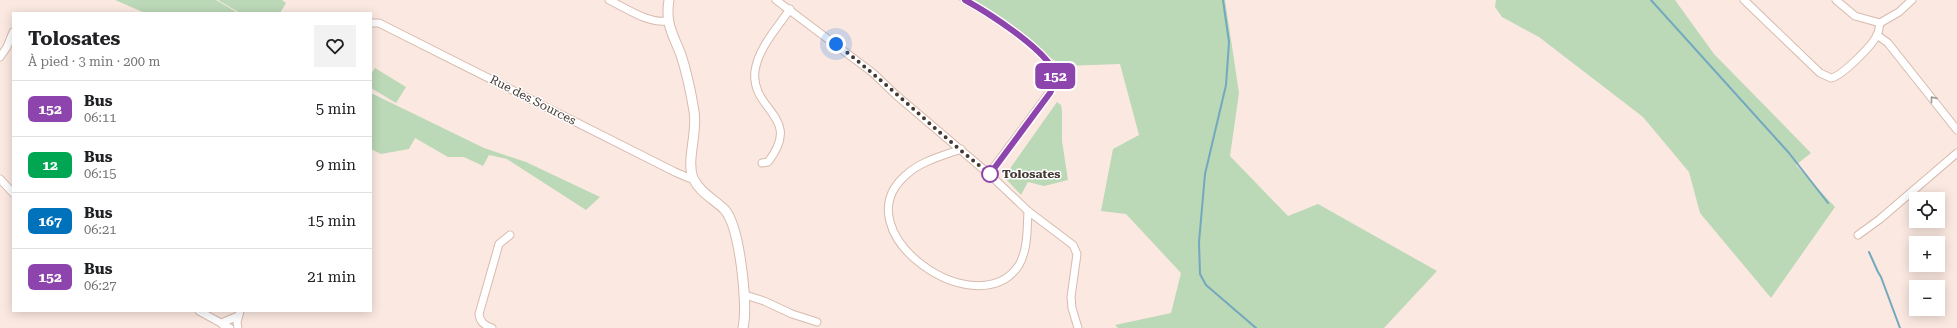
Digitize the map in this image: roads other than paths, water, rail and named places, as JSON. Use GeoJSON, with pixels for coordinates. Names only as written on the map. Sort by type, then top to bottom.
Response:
{"type":"FeatureCollection","features":[{"type":"Feature","properties":{"kind":"street"},"geometry":{"type":"LineString","coordinates":[[609,0],[648,19],[666,21]]}},
{"type":"Feature","properties":{"kind":"street"},"geometry":{"type":"LineString","coordinates":[[776,0],[790,9],[873,73],[896,95],[990,174],[1028,211],[1067,239],[1076,249],[1077,254],[1071,297],[1072,308],[1078,328]]}},
{"type":"Feature","properties":{"kind":"street"},"geometry":{"type":"LineString","coordinates":[[965,0],[1008,28],[1038,52],[1052,67],[1056,81],[1050,93],[990,174]]}},
{"type":"Feature","properties":{"kind":"street"},"geometry":{"type":"LineString","coordinates":[[1744,0],[1753,11],[1826,77],[1837,77],[1842,73],[1872,42],[1877,35],[1880,23]]}},
{"type":"Feature","properties":{"kind":"street"},"geometry":{"type":"LineString","coordinates":[[1836,0],[1855,16],[1880,23],[1899,12],[1912,0]]}},
{"type":"Feature","properties":{"kind":"street"},"geometry":{"type":"LineString","coordinates":[[669,2],[666,21],[681,55],[694,112],[695,132],[691,164],[693,177],[702,191],[724,210],[732,222],[745,295],[743,328]]}},
{"type":"Feature","properties":{"kind":"street"},"geometry":{"type":"LineString","coordinates":[[762,163],[768,162],[772,157],[780,145],[781,135],[777,118],[759,92],[755,73],[756,63],[760,54],[790,9]]}},
{"type":"Feature","properties":{"kind":"street","name":"Rue des Sources"},"geometry":{"type":"LineString","coordinates":[[372,23],[379,23],[675,172],[689,178],[693,177]]}},
{"type":"Feature","properties":{"kind":"street"},"geometry":{"type":"LineString","coordinates":[[0,57],[7,47],[12,34]]}},
{"type":"Feature","properties":{"kind":"street"},"geometry":{"type":"LineString","coordinates":[[1877,35],[1888,43],[1957,130]]}},
{"type":"Feature","properties":{"kind":"street"},"geometry":{"type":"LineString","coordinates":[[961,150],[924,163],[905,175],[891,197],[889,216],[895,237],[914,264],[931,278],[951,286],[971,290],[993,288],[1011,276],[1019,265],[1024,252],[1028,211]]}},
{"type":"Feature","properties":{"kind":"street"},"geometry":{"type":"LineString","coordinates":[[1858,235],[1880,219],[1957,153]]}},
{"type":"Feature","properties":{"kind":"street"},"geometry":{"type":"LineString","coordinates":[[0,179],[12,192]]}},
{"type":"Feature","properties":{"kind":"street"},"geometry":{"type":"LineString","coordinates":[[492,328],[484,325],[480,320],[480,309],[499,244],[510,235]]}},
{"type":"Feature","properties":{"kind":"street"},"geometry":{"type":"LineString","coordinates":[[745,295],[764,300],[792,314],[817,322]]}},
{"type":"Feature","properties":{"kind":"street"},"geometry":{"type":"LineString","coordinates":[[201,312],[230,328]]}},
{"type":"Feature","properties":{"kind":"street"},"geometry":{"type":"LineString","coordinates":[[223,325],[224,322],[239,313]]}},
{"type":"Feature","properties":{"kind":"street"},"geometry":{"type":"LineString","coordinates":[[238,328],[239,313]]}},
{"type":"Feature","properties":{"kind":"waterway"},"geometry":{"type":"LineString","coordinates":[[1223,0],[1229,42],[1226,85],[1205,174],[1199,242],[1200,274],[1206,285],[1256,328]]}},
{"type":"Feature","properties":{"kind":"waterway"},"geometry":{"type":"LineString","coordinates":[[1651,0],[1789,153],[1828,203]]}},
{"type":"Feature","properties":{"kind":"waterway"},"geometry":{"type":"LineString","coordinates":[[1869,252],[1881,277],[1900,328]]}},
{"type":"Feature","properties":{"kind":"place","name":"Tolosates"},"geometry":{"type":"Point","coordinates":[990,174]}}]}
